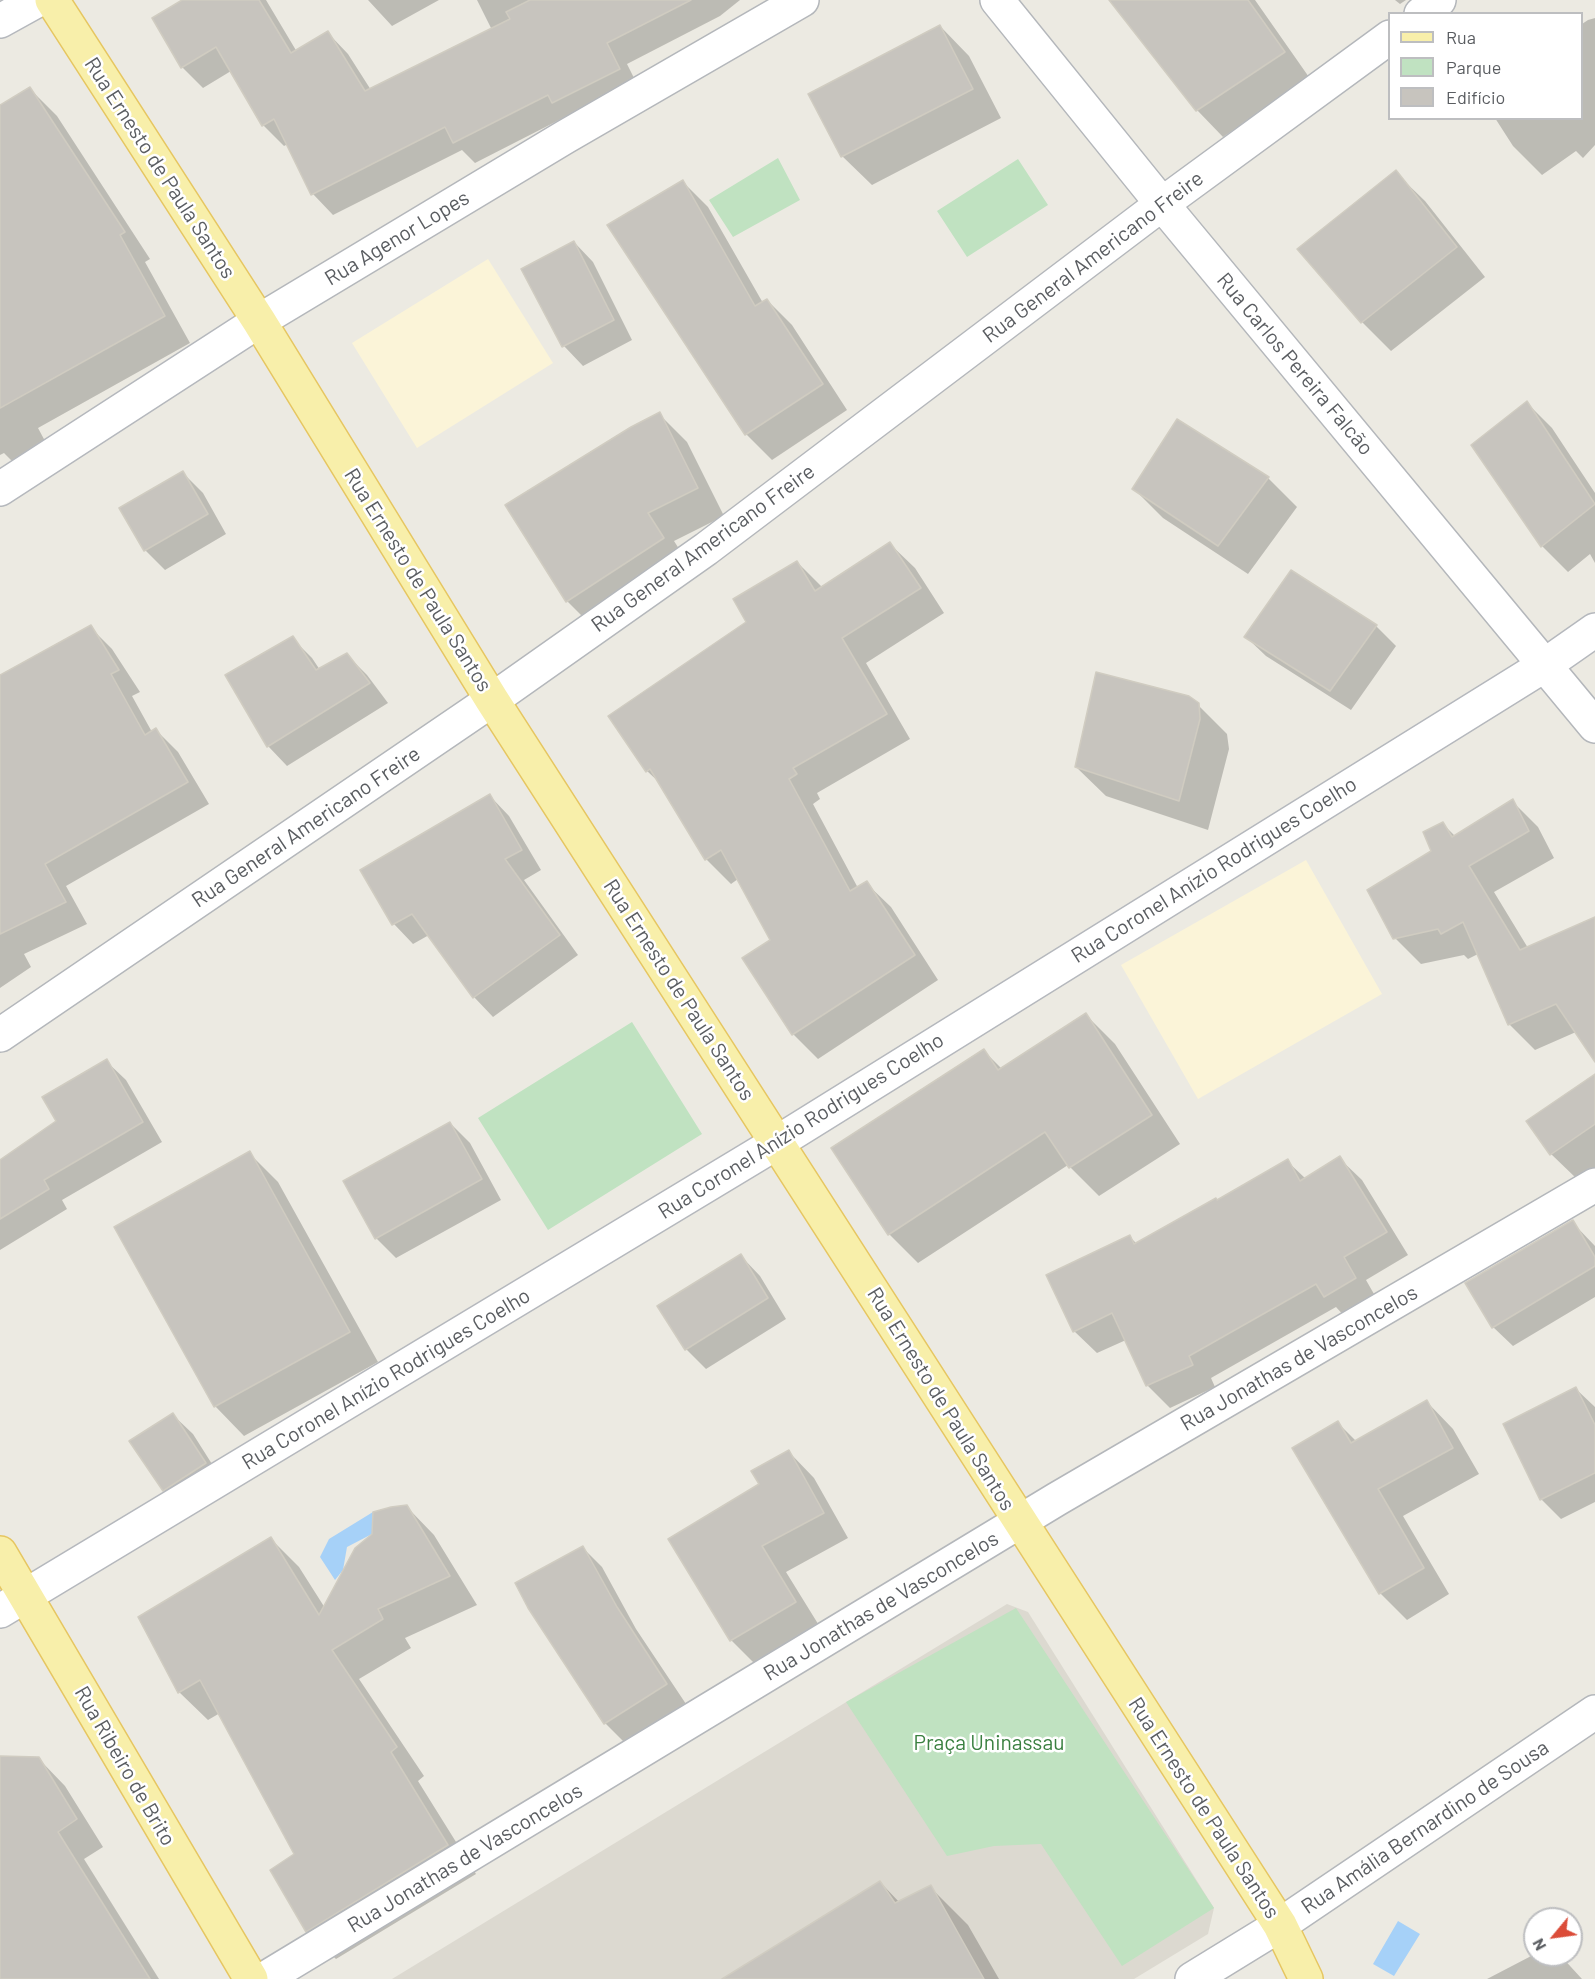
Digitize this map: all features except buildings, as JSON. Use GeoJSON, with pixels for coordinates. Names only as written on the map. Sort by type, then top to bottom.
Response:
{"type":"FeatureCollection","features":[{"type":"Feature","properties":{"kind":"main road","name":"Rua Ernesto de Paula Santos"},"geometry":{"type":"LineString","coordinates":[[52,0],[259,321],[492,700],[1280,1925],[1306,1979]]}},
{"type":"Feature","properties":{"kind":"main road","name":"Rua Ribeiro de Brito"},"geometry":{"type":"LineString","coordinates":[[0,1553],[13,1604],[251,1979]]}},
{"type":"Feature","properties":{"kind":"street"},"geometry":{"type":"LineString","coordinates":[[0,21],[38,0]]}},
{"type":"Feature","properties":{"kind":"street","name":"Rua Agenor Lopes"},"geometry":{"type":"LineString","coordinates":[[0,489],[259,321],[565,136],[802,0]]}},
{"type":"Feature","properties":{"kind":"street","name":"Rua Carlos Pereira Falcão"},"geometry":{"type":"LineString","coordinates":[[997,0],[1162,204],[1595,726]]}},
{"type":"Feature","properties":{"kind":"street"},"geometry":{"type":"LineString","coordinates":[[1424,12],[1439,0]]}},
{"type":"Feature","properties":{"kind":"street","name":"Rua General Americano Freire"},"geometry":{"type":"LineString","coordinates":[[0,1035],[492,700],[706,549],[1162,204],[1388,37]]}},
{"type":"Feature","properties":{"kind":"street","name":"Rua Coronel Anízio Rodrigues Coelho"},"geometry":{"type":"LineString","coordinates":[[13,1604],[778,1142],[1545,665],[1595,630]]}},
{"type":"Feature","properties":{"kind":"street","name":"Rua Jonathas de Vasconcelos"},"geometry":{"type":"LineString","coordinates":[[264,1979],[1020,1522],[1595,1185]]}},
{"type":"Feature","properties":{"kind":"street","name":"Rua Amália Bernardino de Sousa"},"geometry":{"type":"LineString","coordinates":[[1192,1979],[1280,1925],[1595,1712]]}},
{"type":"Feature","properties":{"kind":"shaded area"},"geometry":{"type":"Polygon","coordinates":[[[488,259],[553,363],[417,448],[352,343],[488,259]]]}},
{"type":"Feature","properties":{"kind":"shaded area"},"geometry":{"type":"Polygon","coordinates":[[[1306,860],[1382,994],[1198,1099],[1121,965],[1306,860]]]}},
{"type":"Feature","properties":{"kind":"shaded area"},"geometry":{"type":"Polygon","coordinates":[[[1007,1604],[1028,1612],[1214,1908],[1208,1934],[1134,1979],[392,1979],[1007,1604]]]}},
{"type":"Feature","properties":{"kind":"green space"},"geometry":{"type":"Polygon","coordinates":[[[778,158],[800,200],[733,237],[709,200],[778,158]]]}},
{"type":"Feature","properties":{"kind":"green space"},"geometry":{"type":"Polygon","coordinates":[[[1018,159],[1048,205],[967,257],[937,211],[1018,159]]]}},
{"type":"Feature","properties":{"kind":"green space"},"geometry":{"type":"Polygon","coordinates":[[[632,1022],[702,1134],[548,1230],[478,1118],[632,1022]]]}},
{"type":"Feature","properties":{"kind":"green space","name":"Praça Uninassau"},"geometry":{"type":"Polygon","coordinates":[[[1016,1608],[1214,1908],[1122,1966],[1041,1844],[994,1846],[947,1856],[846,1702],[1016,1608]]]}},
{"type":"Feature","properties":{"kind":"water"},"geometry":{"type":"Polygon","coordinates":[[[373,1512],[372,1534],[347,1547],[343,1570],[335,1580],[320,1557],[329,1539],[373,1512]]]}},
{"type":"Feature","properties":{"kind":"water"},"geometry":{"type":"Polygon","coordinates":[[[1398,1921],[1420,1934],[1394,1976],[1373,1964],[1398,1921]]]}}]}
